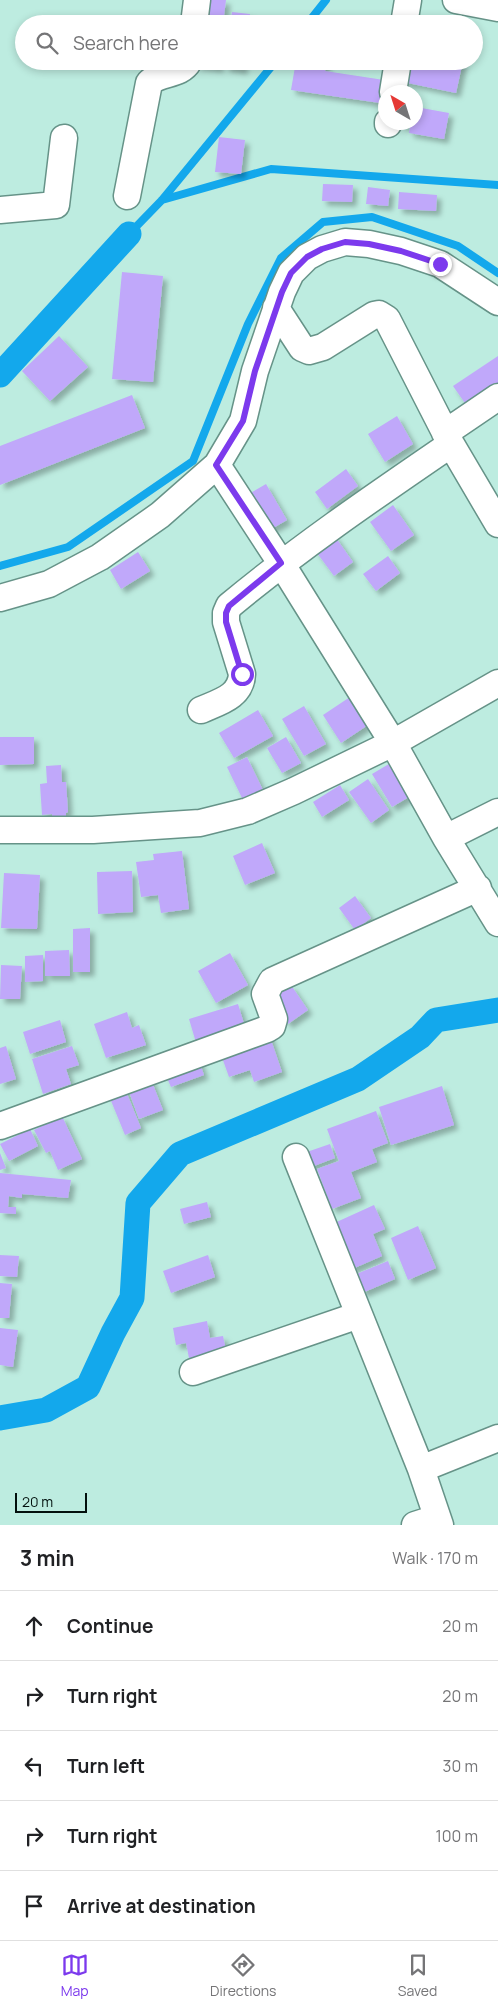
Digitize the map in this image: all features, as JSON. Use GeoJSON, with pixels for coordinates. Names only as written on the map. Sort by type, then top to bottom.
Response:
{"type":"FeatureCollection","features":[{"type":"Feature","properties":{"kind":"street"},"geometry":{"type":"LineString","coordinates":[[195,15],[197,0]]}},
{"type":"Feature","properties":{"kind":"street"},"geometry":{"type":"LineString","coordinates":[[406,15],[408,0]]}},
{"type":"Feature","properties":{"kind":"street"},"geometry":{"type":"LineString","coordinates":[[456,0],[498,8]]}},
{"type":"Feature","properties":{"kind":"street"},"geometry":{"type":"LineString","coordinates":[[127,196],[148,83],[153,78],[181,70]]}},
{"type":"Feature","properties":{"kind":"street"},"geometry":{"type":"LineString","coordinates":[[394,85],[397,70]]}},
{"type":"Feature","properties":{"kind":"street"},"geometry":{"type":"LineString","coordinates":[[0,210],[56,205],[64,138]]}},
{"type":"Feature","properties":{"kind":"street"},"geometry":{"type":"LineString","coordinates":[[0,598],[49,584],[100,556],[160,515],[216,465],[243,421],[255,371],[276,308],[291,273],[307,257],[322,249],[345,242],[369,244],[401,251],[440,264],[498,302]]}},
{"type":"Feature","properties":{"kind":"street"},"geometry":{"type":"LineString","coordinates":[[276,308],[302,348],[308,351],[323,347],[374,315],[384,316],[388,319],[448,438],[498,524]]}},
{"type":"Feature","properties":{"kind":"street"},"geometry":{"type":"LineString","coordinates":[[201,710],[235,694],[242,683],[242,674],[226,622],[226,613],[229,606],[281,563],[448,438],[498,397]]}},
{"type":"Feature","properties":{"kind":"street"},"geometry":{"type":"LineString","coordinates":[[216,465],[281,563],[393,743],[446,838],[498,923]]}},
{"type":"Feature","properties":{"kind":"street"},"geometry":{"type":"LineString","coordinates":[[0,830],[92,830],[200,823],[248,811],[393,743],[498,683]]}},
{"type":"Feature","properties":{"kind":"street"},"geometry":{"type":"LineString","coordinates":[[446,838],[498,812]]}},
{"type":"Feature","properties":{"kind":"street"},"geometry":{"type":"LineString","coordinates":[[0,1126],[266,1029],[272,1026],[274,1019],[265,994],[272,980],[478,888]]}},
{"type":"Feature","properties":{"kind":"street"},"geometry":{"type":"LineString","coordinates":[[296,1157],[421,1469],[431,1523]]}},
{"type":"Feature","properties":{"kind":"street"},"geometry":{"type":"LineString","coordinates":[[193,1372],[359,1315]]}},
{"type":"Feature","properties":{"kind":"street"},"geometry":{"type":"LineString","coordinates":[[421,1469],[498,1438]]}},
{"type":"Feature","properties":{"kind":"building"},"geometry":{"type":"Polygon","coordinates":[[[203,0],[226,0],[224,15],[202,15],[203,0]]]}},
{"type":"Feature","properties":{"kind":"building"},"geometry":{"type":"Polygon","coordinates":[[[232,12],[250,14],[250,15],[232,15],[232,12]]]}},
{"type":"Feature","properties":{"kind":"building"},"geometry":{"type":"Polygon","coordinates":[[[294,70],[325,70],[384,80],[383,85],[378,85],[378,103],[291,90],[294,70]]]}},
{"type":"Feature","properties":{"kind":"building"},"geometry":{"type":"Polygon","coordinates":[[[400,70],[461,70],[456,93],[398,81],[400,70]]]}},
{"type":"Feature","properties":{"kind":"building"},"geometry":{"type":"Polygon","coordinates":[[[423,108],[449,113],[444,139],[409,133],[410,130],[423,130],[423,108]]]}},
{"type":"Feature","properties":{"kind":"building"},"geometry":{"type":"Polygon","coordinates":[[[219,137],[245,140],[241,174],[215,172],[219,137]]]}},
{"type":"Feature","properties":{"kind":"building"},"geometry":{"type":"Polygon","coordinates":[[[323,184],[353,185],[352,202],[322,201],[323,184]]]}},
{"type":"Feature","properties":{"kind":"building"},"geometry":{"type":"Polygon","coordinates":[[[368,187],[390,190],[388,206],[366,204],[368,187]]]}},
{"type":"Feature","properties":{"kind":"building"},"geometry":{"type":"Polygon","coordinates":[[[399,192],[437,195],[436,211],[398,209],[399,192]]]}},
{"type":"Feature","properties":{"kind":"building"},"geometry":{"type":"Polygon","coordinates":[[[122,272],[163,276],[153,382],[112,379],[122,272]]]}},
{"type":"Feature","properties":{"kind":"building"},"geometry":{"type":"Polygon","coordinates":[[[59,336],[88,367],[50,401],[22,371],[59,336]]]}},
{"type":"Feature","properties":{"kind":"building"},"geometry":{"type":"Polygon","coordinates":[[[498,356],[498,384],[467,406],[453,386],[498,356]]]}},
{"type":"Feature","properties":{"kind":"building"},"geometry":{"type":"Polygon","coordinates":[[[132,395],[145,428],[0,485],[0,446],[132,395]]]}},
{"type":"Feature","properties":{"kind":"building"},"geometry":{"type":"Polygon","coordinates":[[[397,416],[413,444],[385,462],[368,434],[397,416]]]}},
{"type":"Feature","properties":{"kind":"building"},"geometry":{"type":"Polygon","coordinates":[[[346,469],[358,486],[327,509],[315,492],[346,469]]]}},
{"type":"Feature","properties":{"kind":"building"},"geometry":{"type":"Polygon","coordinates":[[[266,484],[287,520],[268,531],[247,495],[266,484]]]}},
{"type":"Feature","properties":{"kind":"building"},"geometry":{"type":"Polygon","coordinates":[[[393,505],[414,535],[391,551],[370,522],[393,505]]]}},
{"type":"Feature","properties":{"kind":"building"},"geometry":{"type":"Polygon","coordinates":[[[334,535],[353,562],[334,576],[314,549],[334,535]]]}},
{"type":"Feature","properties":{"kind":"building"},"geometry":{"type":"Polygon","coordinates":[[[138,552],[150,571],[121,589],[110,570],[138,552]]]}},
{"type":"Feature","properties":{"kind":"building"},"geometry":{"type":"Polygon","coordinates":[[[388,556],[400,573],[376,591],[363,574],[388,556]]]}},
{"type":"Feature","properties":{"kind":"building"},"geometry":{"type":"Polygon","coordinates":[[[353,695],[371,723],[341,743],[323,715],[353,695]]]}},
{"type":"Feature","properties":{"kind":"building"},"geometry":{"type":"Polygon","coordinates":[[[304,706],[326,744],[304,756],[282,719],[304,706]]]}},
{"type":"Feature","properties":{"kind":"building"},"geometry":{"type":"Polygon","coordinates":[[[258,710],[273,736],[234,758],[219,733],[258,710]]]}},
{"type":"Feature","properties":{"kind":"building"},"geometry":{"type":"Polygon","coordinates":[[[0,737],[34,737],[34,764],[0,765],[0,737]]]}},
{"type":"Feature","properties":{"kind":"building"},"geometry":{"type":"Polygon","coordinates":[[[286,737],[301,763],[282,773],[267,748],[286,737]]]}},
{"type":"Feature","properties":{"kind":"building"},"geometry":{"type":"Polygon","coordinates":[[[247,757],[263,790],[243,800],[227,767],[247,757]]]}},
{"type":"Feature","properties":{"kind":"building"},"geometry":{"type":"Polygon","coordinates":[[[394,761],[414,794],[392,807],[372,774],[394,761]]]}},
{"type":"Feature","properties":{"kind":"building"},"geometry":{"type":"Polygon","coordinates":[[[61,765],[62,782],[66,782],[68,812],[66,817],[52,818],[52,814],[42,815],[40,784],[47,783],[46,766],[61,765]]]}},
{"type":"Feature","properties":{"kind":"building"},"geometry":{"type":"Polygon","coordinates":[[[368,779],[389,810],[371,823],[349,792],[368,779]]]}},
{"type":"Feature","properties":{"kind":"building"},"geometry":{"type":"Polygon","coordinates":[[[340,785],[349,800],[322,817],[313,802],[340,785]]]}},
{"type":"Feature","properties":{"kind":"building"},"geometry":{"type":"Polygon","coordinates":[[[262,843],[275,873],[245,885],[233,856],[262,843]]]}},
{"type":"Feature","properties":{"kind":"building"},"geometry":{"type":"Polygon","coordinates":[[[182,851],[189,909],[161,913],[158,895],[141,897],[136,862],[154,860],[153,854],[182,851]]]}},
{"type":"Feature","properties":{"kind":"building"},"geometry":{"type":"Polygon","coordinates":[[[132,871],[133,912],[98,914],[97,872],[132,871]]]}},
{"type":"Feature","properties":{"kind":"building"},"geometry":{"type":"Polygon","coordinates":[[[4,873],[40,875],[37,929],[1,928],[4,873]]]}},
{"type":"Feature","properties":{"kind":"building"},"geometry":{"type":"Polygon","coordinates":[[[355,896],[371,918],[355,930],[339,908],[355,896]]]}},
{"type":"Feature","properties":{"kind":"building"},"geometry":{"type":"Polygon","coordinates":[[[90,928],[90,972],[73,972],[73,929],[90,928]]]}},
{"type":"Feature","properties":{"kind":"building"},"geometry":{"type":"Polygon","coordinates":[[[69,950],[70,976],[45,976],[45,951],[69,950]]]}},
{"type":"Feature","properties":{"kind":"building"},"geometry":{"type":"Polygon","coordinates":[[[230,953],[248,985],[216,1003],[198,971],[230,953]]]}},
{"type":"Feature","properties":{"kind":"building"},"geometry":{"type":"Polygon","coordinates":[[[43,955],[43,981],[25,982],[25,956],[43,955]]]}},
{"type":"Feature","properties":{"kind":"building"},"geometry":{"type":"Polygon","coordinates":[[[1,965],[22,966],[20,999],[0,999],[1,965]]]}},
{"type":"Feature","properties":{"kind":"building"},"geometry":{"type":"Polygon","coordinates":[[[291,985],[308,1010],[288,1024],[270,999],[291,985]]]}},
{"type":"Feature","properties":{"kind":"building"},"geometry":{"type":"Polygon","coordinates":[[[238,1004],[245,1027],[197,1046],[189,1019],[238,1004]]]}},
{"type":"Feature","properties":{"kind":"building"},"geometry":{"type":"Polygon","coordinates":[[[127,1012],[132,1028],[139,1025],[146,1045],[106,1058],[94,1024],[127,1012]]]}},
{"type":"Feature","properties":{"kind":"building"},"geometry":{"type":"Polygon","coordinates":[[[60,1020],[66,1042],[30,1054],[23,1032],[60,1020]]]}},
{"type":"Feature","properties":{"kind":"building"},"geometry":{"type":"Polygon","coordinates":[[[268,1031],[282,1072],[254,1082],[250,1070],[229,1077],[219,1049],[268,1031]]]}},
{"type":"Feature","properties":{"kind":"building"},"geometry":{"type":"Polygon","coordinates":[[[6,1046],[16,1079],[0,1084],[0,1048],[6,1046]]]}},
{"type":"Feature","properties":{"kind":"building"},"geometry":{"type":"Polygon","coordinates":[[[72,1046],[79,1065],[66,1069],[71,1084],[43,1094],[32,1059],[72,1046]]]}},
{"type":"Feature","properties":{"kind":"building"},"geometry":{"type":"Polygon","coordinates":[[[198,1058],[204,1075],[171,1087],[164,1071],[198,1058]]]}},
{"type":"Feature","properties":{"kind":"building"},"geometry":{"type":"Polygon","coordinates":[[[150,1077],[163,1110],[139,1119],[127,1086],[150,1077]]]}},
{"type":"Feature","properties":{"kind":"building"},"geometry":{"type":"Polygon","coordinates":[[[123,1084],[141,1128],[125,1135],[107,1091],[123,1084]]]}},
{"type":"Feature","properties":{"kind":"building"},"geometry":{"type":"Polygon","coordinates":[[[442,1086],[454,1125],[391,1145],[379,1107],[442,1086]]]}},
{"type":"Feature","properties":{"kind":"building"},"geometry":{"type":"Polygon","coordinates":[[[376,1111],[388,1143],[372,1149],[377,1162],[351,1172],[361,1198],[332,1209],[317,1169],[339,1161],[327,1129],[376,1111]]]}},
{"type":"Feature","properties":{"kind":"building"},"geometry":{"type":"Polygon","coordinates":[[[62,1116],[82,1159],[58,1170],[50,1151],[46,1153],[34,1130],[62,1116]]]}},
{"type":"Feature","properties":{"kind":"building"},"geometry":{"type":"Polygon","coordinates":[[[30,1129],[38,1146],[9,1161],[0,1144],[30,1129]]]}},
{"type":"Feature","properties":{"kind":"building"},"geometry":{"type":"Polygon","coordinates":[[[330,1144],[335,1158],[306,1169],[301,1154],[330,1144]]]}},
{"type":"Feature","properties":{"kind":"building"},"geometry":{"type":"Polygon","coordinates":[[[0,1153],[6,1168],[0,1170],[0,1153]]]}},
{"type":"Feature","properties":{"kind":"building"},"geometry":{"type":"Polygon","coordinates":[[[0,1173],[71,1180],[68,1198],[22,1194],[22,1198],[9,1196],[8,1207],[16,1207],[16,1214],[0,1213],[0,1173]]]}},
{"type":"Feature","properties":{"kind":"building"},"geometry":{"type":"Polygon","coordinates":[[[207,1202],[211,1217],[184,1224],[180,1209],[207,1202]]]}},
{"type":"Feature","properties":{"kind":"building"},"geometry":{"type":"Polygon","coordinates":[[[374,1205],[385,1229],[373,1234],[382,1256],[350,1270],[330,1225],[374,1205]]]}},
{"type":"Feature","properties":{"kind":"building"},"geometry":{"type":"Polygon","coordinates":[[[418,1226],[436,1268],[408,1280],[391,1238],[418,1226]]]}},
{"type":"Feature","properties":{"kind":"building"},"geometry":{"type":"Polygon","coordinates":[[[0,1255],[19,1256],[17,1277],[0,1276],[0,1255]]]}},
{"type":"Feature","properties":{"kind":"building"},"geometry":{"type":"Polygon","coordinates":[[[208,1255],[215,1277],[171,1293],[163,1271],[208,1255]]]}},
{"type":"Feature","properties":{"kind":"building"},"geometry":{"type":"Polygon","coordinates":[[[388,1261],[395,1279],[362,1293],[354,1275],[388,1261]]]}},
{"type":"Feature","properties":{"kind":"building"},"geometry":{"type":"Polygon","coordinates":[[[0,1283],[12,1284],[9,1318],[0,1318],[0,1283]]]}},
{"type":"Feature","properties":{"kind":"building"},"geometry":{"type":"Polygon","coordinates":[[[207,1321],[210,1338],[223,1336],[226,1350],[189,1358],[186,1343],[176,1345],[173,1328],[207,1321]]]}},
{"type":"Feature","properties":{"kind":"building"},"geometry":{"type":"Polygon","coordinates":[[[0,1328],[18,1330],[13,1367],[0,1365],[0,1328]]]}},
{"type":"Feature","properties":{"kind":"waterway"},"geometry":{"type":"LineString","coordinates":[[314,15],[326,0]]}},
{"type":"Feature","properties":{"kind":"waterway"},"geometry":{"type":"LineString","coordinates":[[129,234],[162,200],[269,70]]}},
{"type":"Feature","properties":{"kind":"waterway"},"geometry":{"type":"LineString","coordinates":[[162,200],[271,169],[498,185]]}},
{"type":"Feature","properties":{"kind":"waterway"},"geometry":{"type":"LineString","coordinates":[[0,566],[68,547],[193,461],[248,324],[281,258],[323,222],[372,217],[458,246],[498,273]]}},
{"type":"Feature","properties":{"kind":"waterway"},"geometry":{"type":"LineString","coordinates":[[0,375],[129,234]]}},
{"type":"Feature","properties":{"kind":"waterway"},"geometry":{"type":"LineString","coordinates":[[0,1418],[46,1410],[88,1387],[113,1333],[132,1298],[138,1203],[180,1154],[358,1079],[420,1037],[436,1020],[498,1010]]}},
{"type":"Feature","properties":{"kind":"route"},"geometry":{"type":"LineString","coordinates":[[242,674],[226,622],[226,613],[229,606],[281,563],[216,465],[243,421],[255,371],[276,308],[291,273],[307,257],[322,249],[345,242],[369,244],[401,251],[440,264]]}}]}
